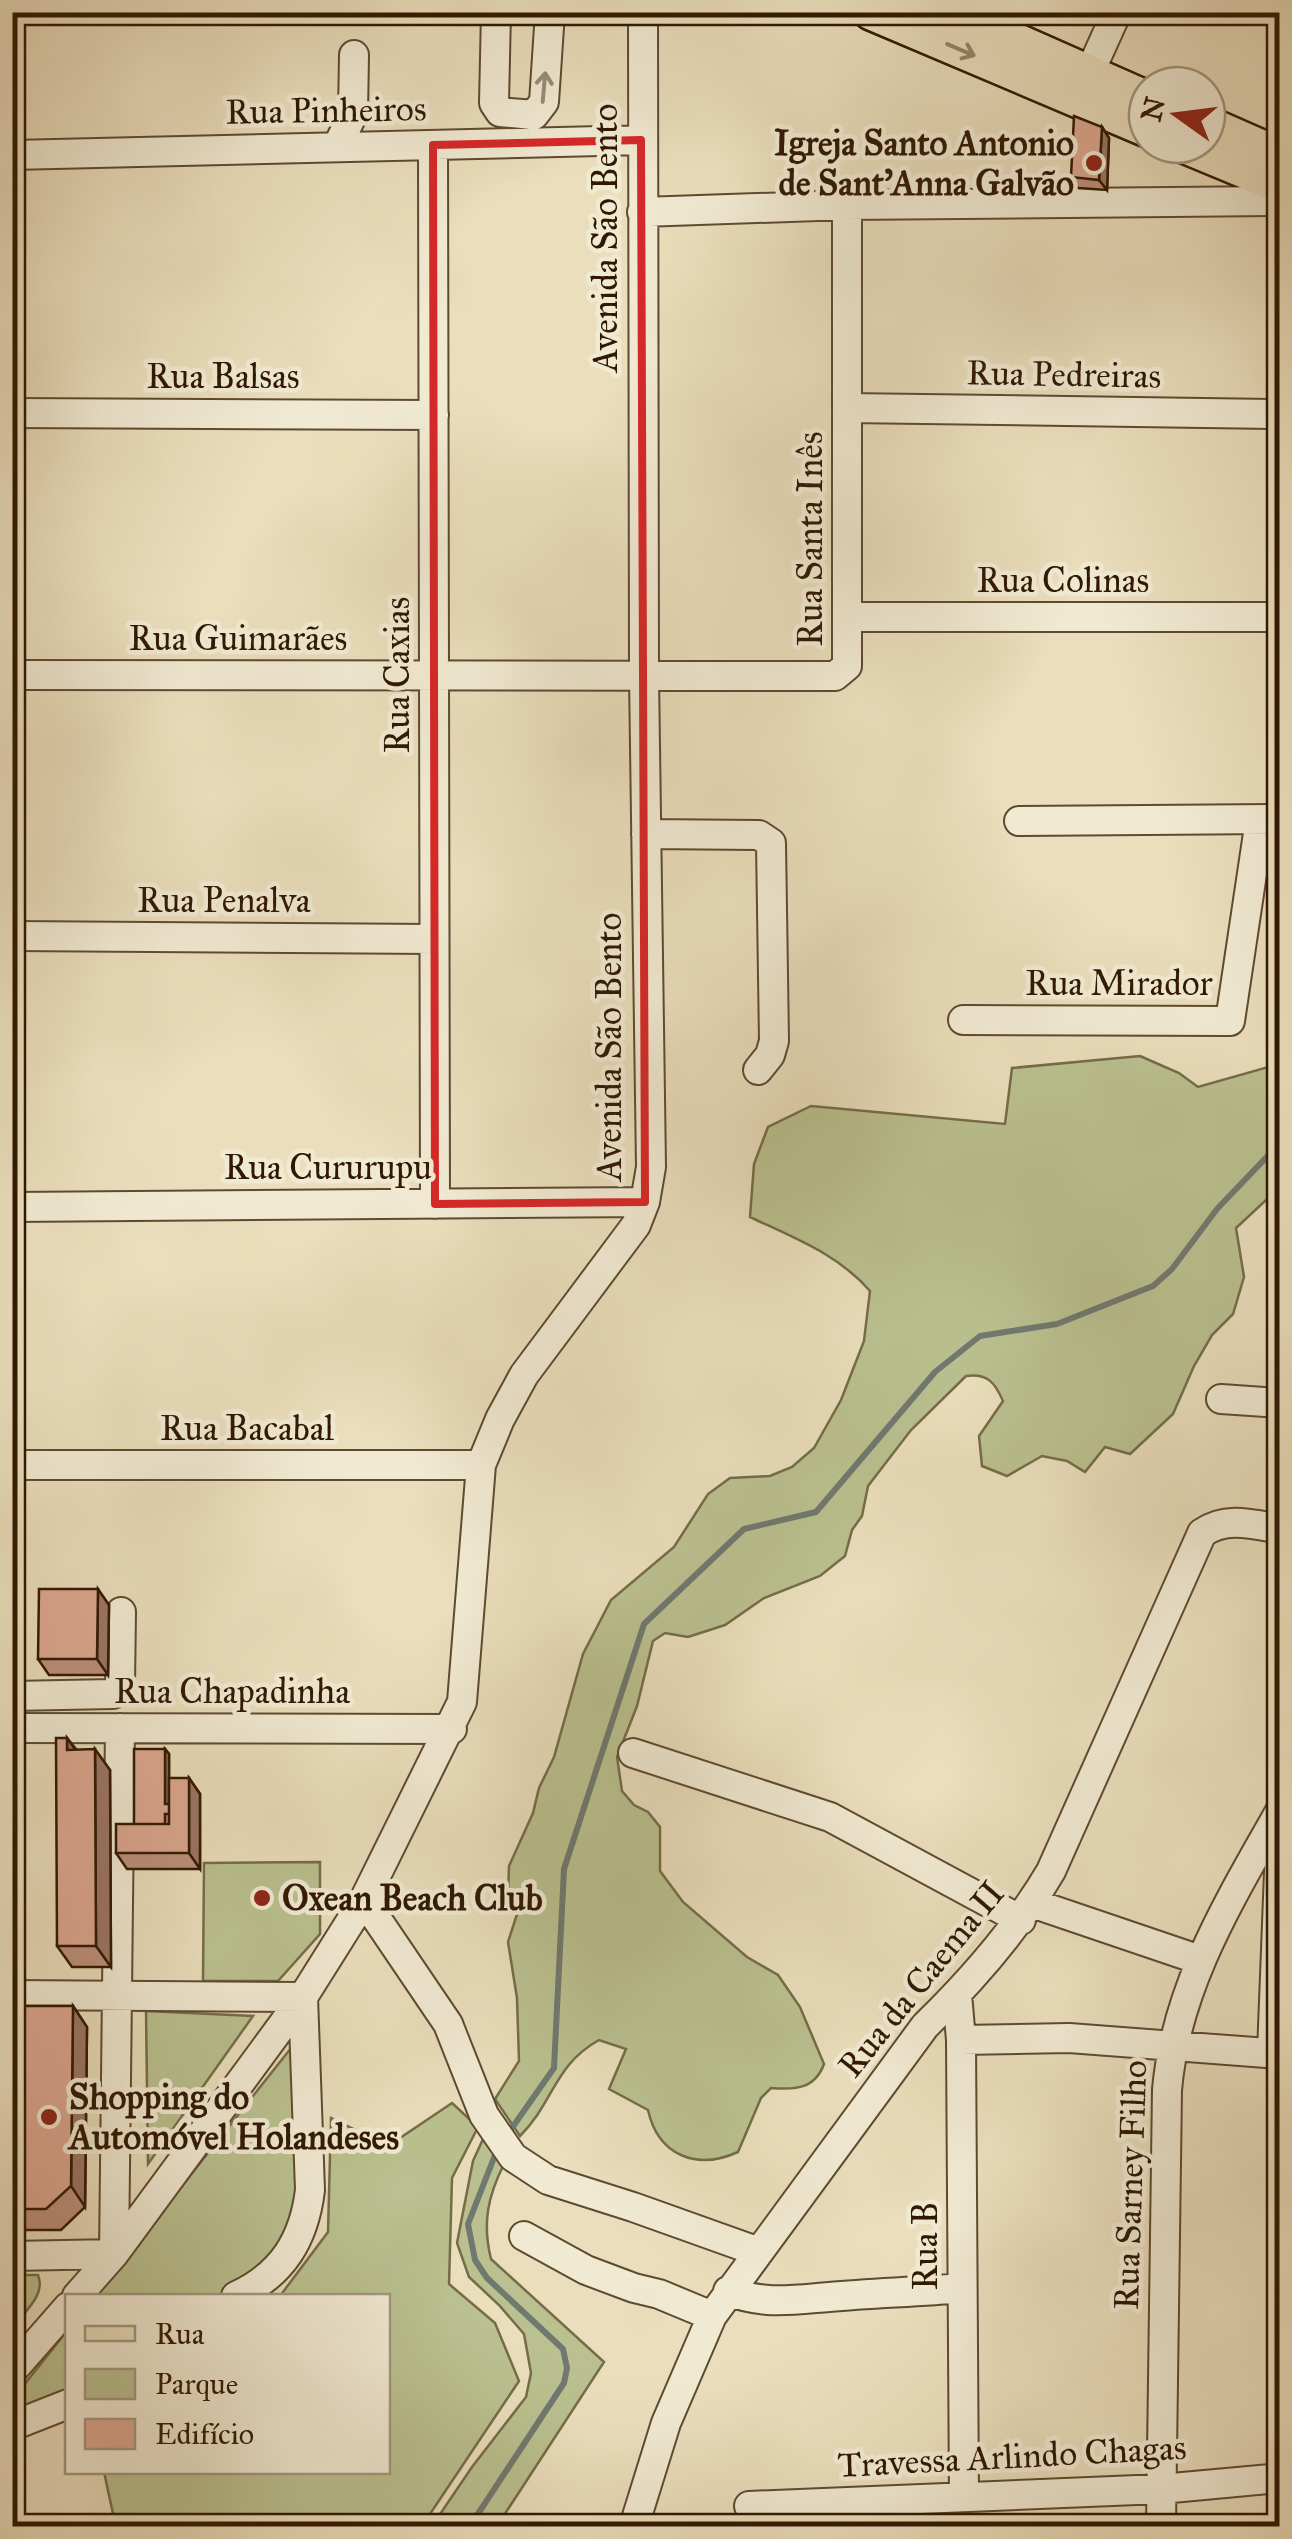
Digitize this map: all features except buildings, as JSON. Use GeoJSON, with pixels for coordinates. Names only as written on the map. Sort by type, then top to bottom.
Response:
{"type":"FeatureCollection","features":[{"type":"Feature","properties":{"kind":"main road"},"geometry":{"type":"LineString","coordinates":[[871,12],[1127,121]]}},
{"type":"Feature","properties":{"kind":"main road"},"geometry":{"type":"LineString","coordinates":[[950,12],[1127,90]]}},
{"type":"Feature","properties":{"kind":"main road"},"geometry":{"type":"LineString","coordinates":[[1227,133],[1280,156]]}},
{"type":"Feature","properties":{"kind":"main road"},"geometry":{"type":"LineString","coordinates":[[1227,163],[1280,185]]}},
{"type":"Feature","properties":{"kind":"street"},"geometry":{"type":"LineString","coordinates":[[496,12],[494,103],[500,112],[534,115],[544,102],[550,12]]}},
{"type":"Feature","properties":{"kind":"street","name":"Avenida São Bento"},"geometry":{"type":"LineString","coordinates":[[79,2294],[114,2254],[303,1997],[364,1900],[452,1729],[462,1702],[481,1465],[500,1418],[524,1375],[636,1225],[645,1202],[651,1167],[641,140],[647,12]]}},
{"type":"Feature","properties":{"kind":"street"},"geometry":{"type":"LineString","coordinates":[[1089,74],[1117,12]]}},
{"type":"Feature","properties":{"kind":"street"},"geometry":{"type":"LineString","coordinates":[[336,148],[353,114],[354,55]]}},
{"type":"Feature","properties":{"kind":"street"},"geometry":{"type":"LineString","coordinates":[[520,114],[520,143]]}},
{"type":"Feature","properties":{"kind":"street","name":"Rua Pinheiros"},"geometry":{"type":"LineString","coordinates":[[12,155],[641,140]]}},
{"type":"Feature","properties":{"kind":"street","name":"Rua Caxias"},"geometry":{"type":"LineString","coordinates":[[433,145],[435,1204]]}},
{"type":"Feature","properties":{"kind":"street"},"geometry":{"type":"LineString","coordinates":[[642,212],[847,205],[1280,202]]}},
{"type":"Feature","properties":{"kind":"street","name":"Rua Santa Inês"},"geometry":{"type":"LineString","coordinates":[[644,676],[835,676],[848,666],[847,205]]}},
{"type":"Feature","properties":{"kind":"street","name":"Rua Pedreiras"},"geometry":{"type":"LineString","coordinates":[[847,408],[1280,414]]}},
{"type":"Feature","properties":{"kind":"street","name":"Rua Balsas"},"geometry":{"type":"LineString","coordinates":[[12,413],[434,414]]}},
{"type":"Feature","properties":{"kind":"street","name":"Rua Colinas"},"geometry":{"type":"LineString","coordinates":[[847,618],[1280,617]]}},
{"type":"Feature","properties":{"kind":"street","name":"Rua Guimarães"},"geometry":{"type":"LineString","coordinates":[[12,675],[644,676]]}},
{"type":"Feature","properties":{"kind":"street"},"geometry":{"type":"LineString","coordinates":[[1019,821],[1270,820]]}},
{"type":"Feature","properties":{"kind":"street","name":"Rua Mirador"},"geometry":{"type":"LineString","coordinates":[[963,1020],[1230,1022],[1270,820]]}},
{"type":"Feature","properties":{"kind":"street"},"geometry":{"type":"LineString","coordinates":[[646,834],[759,835],[771,843],[774,1040],[770,1055],[758,1070]]}},
{"type":"Feature","properties":{"kind":"street","name":"Rua Penalva"},"geometry":{"type":"LineString","coordinates":[[12,936],[434,939]]}},
{"type":"Feature","properties":{"kind":"street","name":"Rua Cururupu"},"geometry":{"type":"LineString","coordinates":[[12,1208],[645,1202]]}},
{"type":"Feature","properties":{"kind":"street"},"geometry":{"type":"LineString","coordinates":[[1221,1399],[1280,1403]]}},
{"type":"Feature","properties":{"kind":"street","name":"Rua Bacabal"},"geometry":{"type":"LineString","coordinates":[[12,1465],[481,1465]]}},
{"type":"Feature","properties":{"kind":"street","name":"Rua da Caema II"},"geometry":{"type":"LineString","coordinates":[[634,2526],[666,2423],[712,2316],[925,2026],[1027,1911],[1050,1871],[1202,1533],[1216,1523],[1238,1522],[1280,1529]]}},
{"type":"Feature","properties":{"kind":"street"},"geometry":{"type":"LineString","coordinates":[[12,1696],[113,1694],[120,1685],[122,1612]]}},
{"type":"Feature","properties":{"kind":"street","name":"Rua Chapadinha"},"geometry":{"type":"LineString","coordinates":[[12,1728],[452,1729]]}},
{"type":"Feature","properties":{"kind":"street"},"geometry":{"type":"LineString","coordinates":[[12,2256],[114,2254],[120,1728]]}},
{"type":"Feature","properties":{"kind":"street"},"geometry":{"type":"LineString","coordinates":[[633,1753],[830,1816],[1027,1911],[1200,1960]]}},
{"type":"Feature","properties":{"kind":"street","name":"Rua Sarney Filho"},"geometry":{"type":"LineString","coordinates":[[1161,2526],[1167,2090],[1172,2044],[1200,1960],[1280,1811]]}},
{"type":"Feature","properties":{"kind":"street"},"geometry":{"type":"LineString","coordinates":[[961,2040],[1069,2038],[1276,2054],[1280,1846]]}},
{"type":"Feature","properties":{"kind":"street"},"geometry":{"type":"LineString","coordinates":[[364,1900],[448,2024],[484,2115],[513,2158],[548,2180],[759,2252]]}},
{"type":"Feature","properties":{"kind":"street","name":"Rua B"},"geometry":{"type":"LineString","coordinates":[[957,1994],[961,2040],[964,2497]]}},
{"type":"Feature","properties":{"kind":"street"},"geometry":{"type":"LineString","coordinates":[[12,1995],[303,1997],[310,2190],[307,2213],[303,2228],[277,2269],[266,2281],[240,2294]]}},
{"type":"Feature","properties":{"kind":"street"},"geometry":{"type":"LineString","coordinates":[[524,2236],[586,2270],[712,2316]]}},
{"type":"Feature","properties":{"kind":"street"},"geometry":{"type":"LineString","coordinates":[[728,2291],[746,2298],[786,2303],[828,2296],[962,2288]]}},
{"type":"Feature","properties":{"kind":"street"},"geometry":{"type":"LineString","coordinates":[[12,2371],[65,2311]]}},
{"type":"Feature","properties":{"kind":"street"},"geometry":{"type":"LineString","coordinates":[[12,2426],[65,2405]]}},
{"type":"Feature","properties":{"kind":"street","name":"Travessa Arlindo Chagas"},"geometry":{"type":"LineString","coordinates":[[748,2506],[1162,2489],[1280,2478]]}},
{"type":"Feature","properties":{"kind":"highlighted area"},"geometry":{"type":"Polygon","coordinates":[[[641,140],[645,1202],[435,1204],[433,145],[641,140]]]}},
{"type":"Feature","properties":{"kind":"green space"},"geometry":{"type":"Polygon","coordinates":[[[1140,1056],[1179,1073],[1198,1087],[1279,1064],[1279,1188],[1236,1228],[1244,1277],[1233,1314],[1212,1335],[1173,1414],[1130,1454],[1105,1447],[1085,1472],[1067,1461],[1042,1456],[1007,1476],[982,1466],[979,1436],[1003,1401],[990,1381],[966,1376],[911,1430],[868,1486],[862,1516],[852,1530],[845,1556],[820,1576],[764,1598],[725,1625],[688,1637],[665,1633],[653,1641],[637,1706],[617,1757],[622,1791],[660,1827],[660,1871],[683,1902],[747,1957],[778,1975],[800,2007],[824,2064],[820,2072],[803,2086],[771,2088],[761,2098],[738,2152],[708,2160],[694,2159],[681,2155],[660,2138],[648,2110],[609,2089],[626,2049],[599,2040],[572,2061],[520,2136],[495,2099],[519,2061],[517,1998],[508,1942],[517,1914],[508,1897],[509,1866],[554,1757],[583,1654],[611,1600],[674,1547],[708,1494],[730,1478],[770,1476],[792,1467],[814,1448],[841,1400],[864,1341],[870,1291],[830,1257],[750,1217],[754,1164],[768,1127],[811,1106],[1005,1124],[1012,1068],[1140,1056]]]}},
{"type":"Feature","properties":{"kind":"green space","name":"Oxean Beach Club"},"geometry":{"type":"Polygon","coordinates":[[[320,1862],[320,1934],[278,1981],[203,1981],[204,1863],[320,1862]]]}},
{"type":"Feature","properties":{"kind":"green space"},"geometry":{"type":"Polygon","coordinates":[[[146,2011],[253,2016],[148,2164],[146,2011]]]}},
{"type":"Feature","properties":{"kind":"green space"},"geometry":{"type":"Polygon","coordinates":[[[291,2048],[301,2212],[262,2272],[221,2294],[97,2294],[291,2048]]]}},
{"type":"Feature","properties":{"kind":"green space"},"geometry":{"type":"Polygon","coordinates":[[[452,2103],[478,2127],[452,2178],[449,2284],[495,2323],[519,2381],[422,2526],[115,2523],[104,2474],[390,2474],[390,2294],[282,2294],[328,2232],[331,2118],[388,2146],[452,2103]]]}},
{"type":"Feature","properties":{"kind":"green space"},"geometry":{"type":"Polygon","coordinates":[[[484,2137],[504,2164],[488,2210],[491,2259],[604,2362],[497,2526],[432,2526],[526,2397],[531,2373],[524,2334],[469,2277],[457,2243],[473,2161],[484,2137]]]}},
{"type":"Feature","properties":{"kind":"green space"},"geometry":{"type":"Polygon","coordinates":[[[13,2275],[38,2275],[40,2282],[33,2302],[13,2327],[13,2275]]]}},
{"type":"Feature","properties":{"kind":"green space"},"geometry":{"type":"Polygon","coordinates":[[[65,2334],[65,2391],[13,2415],[12,2400],[65,2334]]]}},
{"type":"Feature","properties":{"kind":"waterway"},"geometry":{"type":"LineString","coordinates":[[507,2135],[554,2068],[564,1869],[644,1624],[744,1529],[816,1512],[935,1372],[980,1336],[1057,1324],[1153,1286],[1172,1269],[1217,1209],[1280,1143]]}},
{"type":"Feature","properties":{"kind":"waterway"},"geometry":{"type":"LineString","coordinates":[[470,2526],[564,2383],[567,2368],[563,2349],[487,2278],[475,2260],[468,2224],[497,2150]]}},
{"type":"Feature","properties":{"kind":"place","name":"Igreja Santo Antonio de Sant'Anna Galvão"},"geometry":{"type":"Point","coordinates":[1094,163]}},
{"type":"Feature","properties":{"kind":"place","name":"Oxean Beach Club"},"geometry":{"type":"Point","coordinates":[262,1898]}},
{"type":"Feature","properties":{"kind":"place","name":"Shopping do Automóvel Holandeses"},"geometry":{"type":"Point","coordinates":[49,2117]}}]}
